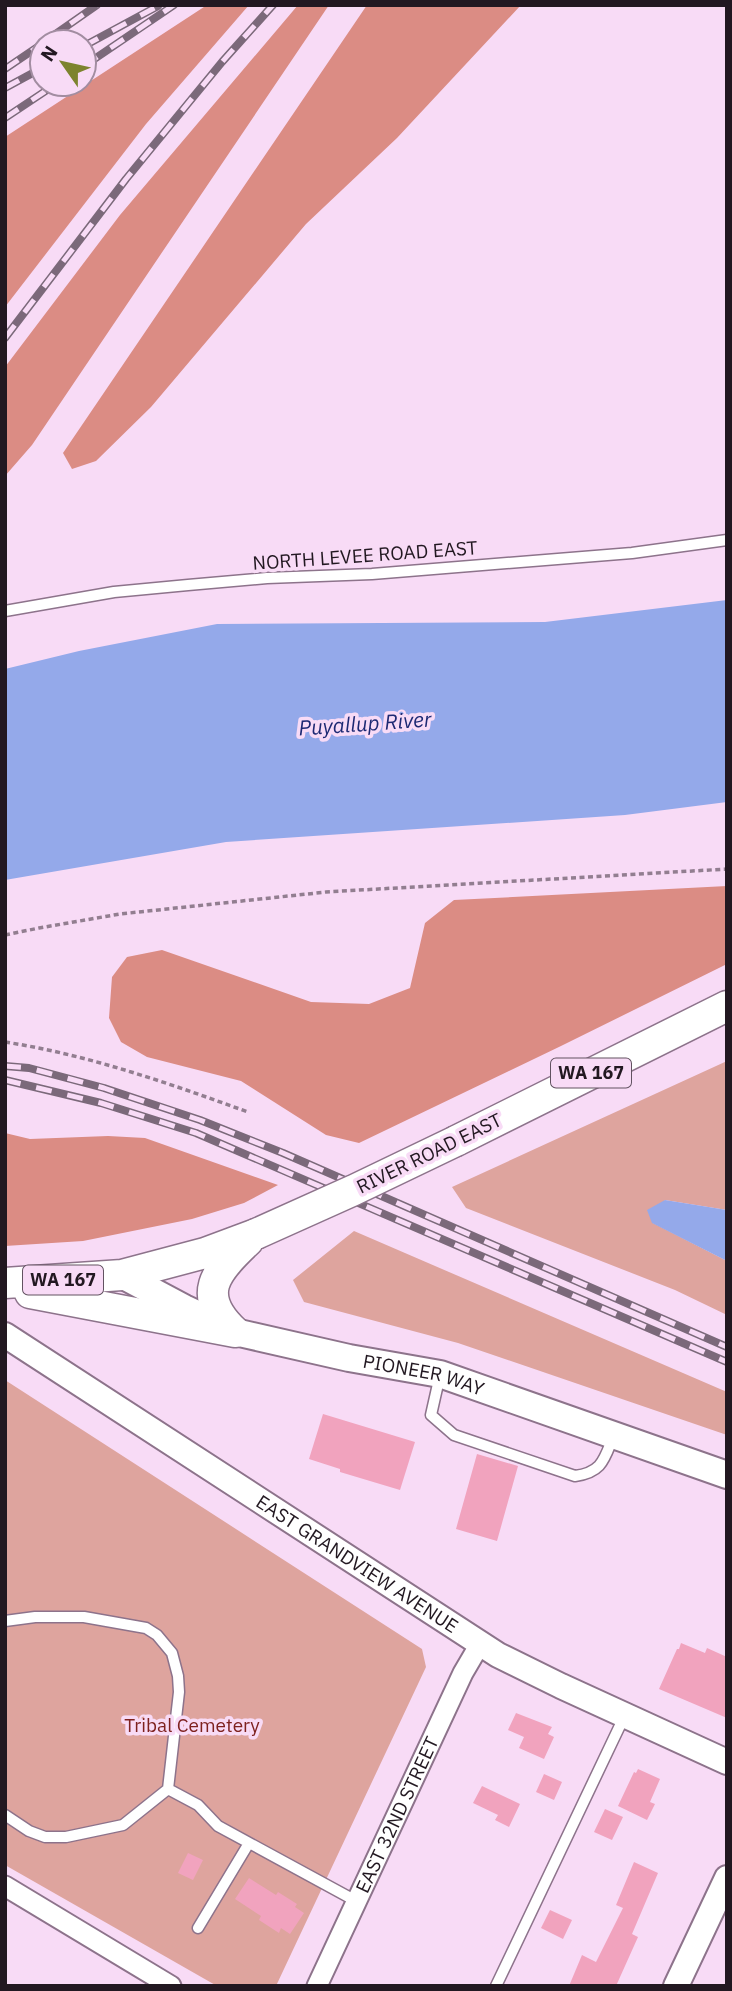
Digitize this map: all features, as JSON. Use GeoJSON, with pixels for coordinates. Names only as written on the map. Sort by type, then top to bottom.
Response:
{"type":"FeatureCollection","features":[{"type":"Feature","properties":{"kind":"main road","name":"RIVER ROAD EAST"},"geometry":{"type":"LineString","coordinates":[[122,1275],[205,1253],[256,1234],[456,1141],[727,1006]]}},
{"type":"Feature","properties":{"kind":"main road"},"geometry":{"type":"LineString","coordinates":[[235,1332],[218,1314],[213,1303],[212,1289],[216,1276],[228,1260],[256,1234]]}},
{"type":"Feature","properties":{"kind":"main road","name":"WA 167"},"geometry":{"type":"LineString","coordinates":[[5,1286],[122,1275]]}},
{"type":"Feature","properties":{"kind":"main road","name":"PIONEER WAY"},"geometry":{"type":"LineString","coordinates":[[122,1275],[235,1332],[349,1359],[440,1374],[727,1475]]}},
{"type":"Feature","properties":{"kind":"main road"},"geometry":{"type":"LineString","coordinates":[[5,1286],[235,1332]]}},
{"type":"Feature","properties":{"kind":"street","name":"EAST GRANDVIEW AVENUE"},"geometry":{"type":"LineString","coordinates":[[5,1335],[480,1644],[561,1686],[727,1762]]}},
{"type":"Feature","properties":{"kind":"street","name":"EAST 32ND STREET"},"geometry":{"type":"LineString","coordinates":[[317,1986],[463,1674],[480,1644]]}},
{"type":"Feature","properties":{"kind":"street"},"geometry":{"type":"LineString","coordinates":[[676,1986],[727,1878]]}},
{"type":"Feature","properties":{"kind":"street"},"geometry":{"type":"LineString","coordinates":[[5,1885],[171,1986]]}},
{"type":"Feature","properties":{"kind":"lane","name":"NORTH LEVEE ROAD EAST"},"geometry":{"type":"LineString","coordinates":[[5,611],[114,592],[267,578],[372,574],[605,555],[727,540]]}},
{"type":"Feature","properties":{"kind":"lane"},"geometry":{"type":"LineString","coordinates":[[440,1374],[431,1415],[454,1435],[575,1476],[588,1474],[599,1467],[614,1436]]}},
{"type":"Feature","properties":{"kind":"lane"},"geometry":{"type":"LineString","coordinates":[[5,1621],[35,1617],[84,1617],[146,1629],[157,1635],[172,1653],[179,1692],[169,1789],[123,1825],[66,1837],[45,1837],[29,1831],[5,1815]]}},
{"type":"Feature","properties":{"kind":"lane"},"geometry":{"type":"LineString","coordinates":[[496,1986],[625,1715]]}},
{"type":"Feature","properties":{"kind":"lane"},"geometry":{"type":"LineString","coordinates":[[169,1789],[198,1805],[218,1826],[356,1901]]}},
{"type":"Feature","properties":{"kind":"lane"},"geometry":{"type":"LineString","coordinates":[[198,1928],[248,1843]]}},
{"type":"Feature","properties":{"kind":"path"},"geometry":{"type":"LineString","coordinates":[[5,935],[120,915],[326,892],[727,869]]}},
{"type":"Feature","properties":{"kind":"path"},"geometry":{"type":"LineString","coordinates":[[5,1042],[100,1061],[247,1112]]}},
{"type":"Feature","properties":{"kind":"green space"},"geometry":{"type":"Polygon","coordinates":[[[727,1061],[727,1210],[665,1200],[653,1223],[727,1261],[727,1315],[675,1290],[466,1208],[452,1187],[727,1061]]]}},
{"type":"Feature","properties":{"kind":"green space"},"geometry":{"type":"Polygon","coordinates":[[[354,1231],[727,1392],[727,1435],[458,1343],[304,1302],[293,1280],[354,1231]]]}},
{"type":"Feature","properties":{"kind":"green space","name":"Tribal Cemetery"},"geometry":{"type":"Polygon","coordinates":[[[5,1380],[422,1649],[426,1667],[276,1986],[217,1986],[5,1865],[5,1380]]]}},
{"type":"Feature","properties":{"kind":"shaded area"},"geometry":{"type":"Polygon","coordinates":[[[207,5],[249,5],[146,124],[5,307],[5,137],[65,98],[98,98],[98,76],[207,5]]]}},
{"type":"Feature","properties":{"kind":"shaded area"},"geometry":{"type":"Polygon","coordinates":[[[298,5],[329,5],[32,445],[5,476],[5,367],[120,215],[298,5]]]}},
{"type":"Feature","properties":{"kind":"shaded area"},"geometry":{"type":"Polygon","coordinates":[[[367,5],[521,5],[397,138],[306,224],[151,407],[96,461],[72,469],[63,453],[367,5]]]}},
{"type":"Feature","properties":{"kind":"shaded area"},"geometry":{"type":"Polygon","coordinates":[[[727,886],[727,964],[359,1143],[326,1135],[241,1081],[147,1057],[121,1042],[109,1018],[112,977],[127,957],[162,950],[311,1002],[369,1004],[410,988],[425,923],[454,900],[727,886]]]}},
{"type":"Feature","properties":{"kind":"shaded area"},"geometry":{"type":"Polygon","coordinates":[[[5,1133],[30,1139],[108,1136],[145,1138],[278,1185],[244,1203],[192,1219],[83,1241],[5,1246],[5,1133]]]}},
{"type":"Feature","properties":{"kind":"water","name":"Puyallup River"},"geometry":{"type":"Polygon","coordinates":[[[727,600],[727,802],[625,815],[226,842],[5,880],[5,669],[79,651],[217,624],[545,622],[727,600]]]}},
{"type":"Feature","properties":{"kind":"water"},"geometry":{"type":"Polygon","coordinates":[[[665,1200],[727,1210],[727,1261],[652,1223],[647,1210],[665,1200]]]}},
{"type":"Feature","properties":{"kind":"building"},"geometry":{"type":"Polygon","coordinates":[[[323,1414],[415,1442],[400,1490],[340,1472],[340,1469],[309,1459],[323,1414]]]}},
{"type":"Feature","properties":{"kind":"building"},"geometry":{"type":"Polygon","coordinates":[[[477,1454],[518,1466],[497,1541],[456,1529],[477,1454]]]}},
{"type":"Feature","properties":{"kind":"building"},"geometry":{"type":"Polygon","coordinates":[[[681,1643],[705,1653],[707,1648],[727,1657],[727,1718],[659,1689],[681,1643]]]}},
{"type":"Feature","properties":{"kind":"building"},"geometry":{"type":"Polygon","coordinates":[[[516,1713],[552,1727],[548,1734],[554,1737],[544,1759],[519,1748],[524,1737],[508,1730],[516,1713]]]}},
{"type":"Feature","properties":{"kind":"building"},"geometry":{"type":"Polygon","coordinates":[[[638,1769],[660,1779],[650,1802],[655,1804],[647,1820],[618,1806],[638,1769]]]}},
{"type":"Feature","properties":{"kind":"building"},"geometry":{"type":"Polygon","coordinates":[[[544,1774],[562,1782],[554,1800],[536,1792],[544,1774]]]}},
{"type":"Feature","properties":{"kind":"building"},"geometry":{"type":"Polygon","coordinates":[[[482,1786],[520,1804],[509,1827],[495,1820],[498,1815],[473,1803],[482,1786]]]}},
{"type":"Feature","properties":{"kind":"building"},"geometry":{"type":"Polygon","coordinates":[[[605,1809],[623,1817],[612,1840],[594,1832],[605,1809]]]}},
{"type":"Feature","properties":{"kind":"building"},"geometry":{"type":"Polygon","coordinates":[[[188,1853],[203,1860],[193,1880],[178,1873],[188,1853]]]}},
{"type":"Feature","properties":{"kind":"building"},"geometry":{"type":"Polygon","coordinates":[[[634,1862],[658,1873],[632,1934],[638,1937],[616,1986],[569,1986],[582,1955],[596,1962],[623,1908],[616,1905],[634,1862]]]}},
{"type":"Feature","properties":{"kind":"building"},"geometry":{"type":"Polygon","coordinates":[[[249,1878],[297,1904],[295,1907],[304,1913],[290,1934],[281,1928],[279,1933],[259,1920],[261,1916],[235,1899],[249,1878]]]}},
{"type":"Feature","properties":{"kind":"building"},"geometry":{"type":"Polygon","coordinates":[[[550,1910],[572,1920],[563,1939],[541,1928],[550,1910]]]}},
{"type":"Feature","properties":{"kind":"railway"},"geometry":{"type":"LineString","coordinates":[[64,28],[97,5]]}},
{"type":"Feature","properties":{"kind":"railway"},"geometry":{"type":"LineString","coordinates":[[98,57],[174,5]]}},
{"type":"Feature","properties":{"kind":"railway"},"geometry":{"type":"LineString","coordinates":[[5,338],[126,179],[222,62],[273,5]]}},
{"type":"Feature","properties":{"kind":"railway"},"geometry":{"type":"LineString","coordinates":[[98,38],[158,6]]}},
{"type":"Feature","properties":{"kind":"railway"},"geometry":{"type":"LineString","coordinates":[[5,69],[28,53]]}},
{"type":"Feature","properties":{"kind":"railway"},"geometry":{"type":"LineString","coordinates":[[5,88],[28,76]]}},
{"type":"Feature","properties":{"kind":"railway"},"geometry":{"type":"LineString","coordinates":[[5,118],[35,98]]}},
{"type":"Feature","properties":{"kind":"railway"},"geometry":{"type":"LineString","coordinates":[[5,1066],[29,1068],[104,1088],[200,1120],[283,1153],[727,1347]]}},
{"type":"Feature","properties":{"kind":"railway"},"geometry":{"type":"LineString","coordinates":[[5,1080],[101,1103],[196,1133],[727,1362]]}}]}
